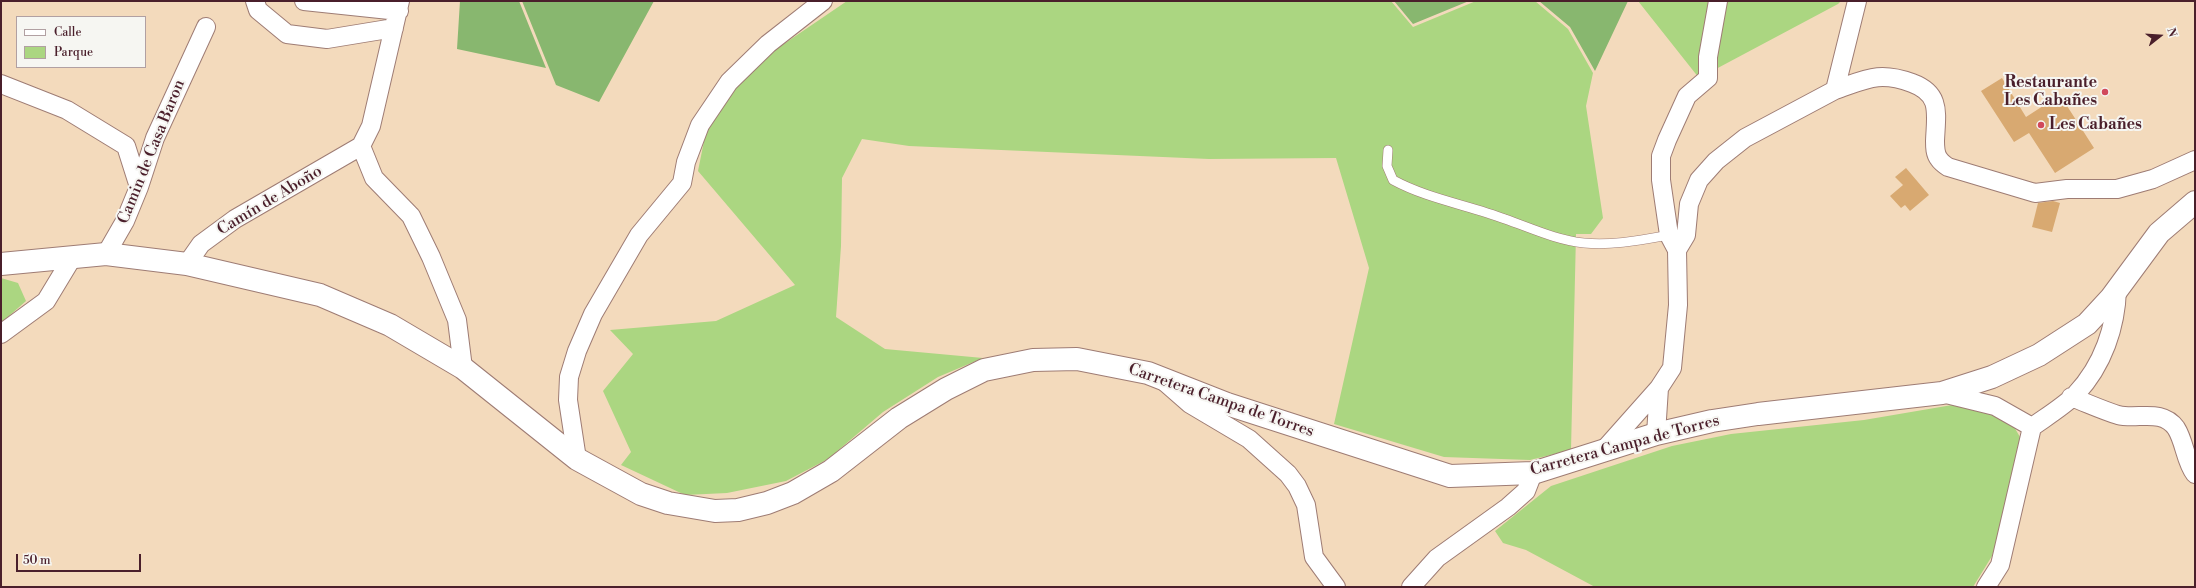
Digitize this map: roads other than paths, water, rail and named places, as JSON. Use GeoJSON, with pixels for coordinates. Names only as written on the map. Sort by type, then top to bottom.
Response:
{"type":"FeatureCollection","features":[{"type":"Feature","properties":{"kind":"street"},"geometry":{"type":"LineString","coordinates":[[255,1],[258,10],[287,34],[327,39],[394,28]]}},
{"type":"Feature","properties":{"kind":"street"},"geometry":{"type":"LineString","coordinates":[[304,1],[400,6],[372,126],[361,146],[374,178],[411,216],[431,257],[457,320],[463,368]]}},
{"type":"Feature","properties":{"kind":"street"},"geometry":{"type":"LineString","coordinates":[[577,459],[568,400],[569,377],[577,351],[593,314],[640,235],[682,183],[686,162],[700,125],[729,82],[768,44],[823,1]]}},
{"type":"Feature","properties":{"kind":"street"},"geometry":{"type":"LineString","coordinates":[[1603,451],[1660,388],[1672,368],[1678,305],[1673,243],[1660,180],[1661,156],[1687,96],[1700,88],[1708,78],[1708,57],[1718,1]]}},
{"type":"Feature","properties":{"kind":"street"},"geometry":{"type":"LineString","coordinates":[[1836,90],[1857,1]]}},
{"type":"Feature","properties":{"kind":"street","name":"Camin de Casa Baron"},"geometry":{"type":"LineString","coordinates":[[106,254],[125,221],[139,187],[155,138],[206,27]]}},
{"type":"Feature","properties":{"kind":"street"},"geometry":{"type":"LineString","coordinates":[[1673,243],[1686,235],[1689,204],[1699,180],[1716,161],[1744,138],[1836,90],[1877,76],[1896,77],[1924,88],[1934,97],[1936,108],[1935,149],[1939,159],[1948,167],[2035,194],[2067,189],[2117,189],[2153,179],[2195,160]]}},
{"type":"Feature","properties":{"kind":"street"},"geometry":{"type":"LineString","coordinates":[[1,84],[67,110],[126,146],[139,187]]}},
{"type":"Feature","properties":{"kind":"street","name":"Camín de Aboño"},"geometry":{"type":"LineString","coordinates":[[187,264],[201,244],[235,219],[361,146]]}},
{"type":"Feature","properties":{"kind":"street","name":"Carretera Campa de Torres"},"geometry":{"type":"LineString","coordinates":[[1,264],[106,254],[187,264],[320,295],[390,325],[463,368],[577,459],[641,494],[668,503],[715,511],[738,510],[767,503],[793,492],[831,471],[899,418],[946,389],[984,370],[1033,360],[1077,359],[1148,374],[1227,404],[1450,476],[1533,473],[1656,434],[1712,421],[1758,414],[1942,393],[1992,377],[2039,355],[2087,324],[2117,289],[2159,233],[2195,202]]}},
{"type":"Feature","properties":{"kind":"street"},"geometry":{"type":"LineString","coordinates":[[1,334],[46,301],[72,258]]}},
{"type":"Feature","properties":{"kind":"street"},"geometry":{"type":"LineString","coordinates":[[1986,587],[2000,565],[2032,427],[2071,397],[2096,366],[2109,340],[2117,302],[2117,289]]}},
{"type":"Feature","properties":{"kind":"street"},"geometry":{"type":"LineString","coordinates":[[1160,378],[1190,404],[1249,439],[1288,474],[1297,486],[1306,505],[1314,558],[1336,587]]}},
{"type":"Feature","properties":{"kind":"street"},"geometry":{"type":"LineString","coordinates":[[1656,434],[1660,388]]}},
{"type":"Feature","properties":{"kind":"street"},"geometry":{"type":"LineString","coordinates":[[1942,393],[1995,406],[2032,427]]}},
{"type":"Feature","properties":{"kind":"street"},"geometry":{"type":"LineString","coordinates":[[2071,397],[2120,415],[2148,415],[2165,419],[2176,428],[2190,468],[2195,474]]}},
{"type":"Feature","properties":{"kind":"street"},"geometry":{"type":"LineString","coordinates":[[1411,587],[1437,558],[1508,507],[1526,490],[1533,473]]}},
{"type":"Feature","properties":{"kind":"lane"},"geometry":{"type":"LineString","coordinates":[[1388,150],[1387,166],[1393,180],[1425,195],[1504,218],[1548,236],[1584,243],[1634,241],[1673,243]]}},
{"type":"Feature","properties":{"kind":"place","name":"Restaurante Les Cabañes"},"geometry":{"type":"Point","coordinates":[2105,92]}},
{"type":"Feature","properties":{"kind":"place","name":"Les Cabañes"},"geometry":{"type":"Point","coordinates":[2041,125]}}]}
